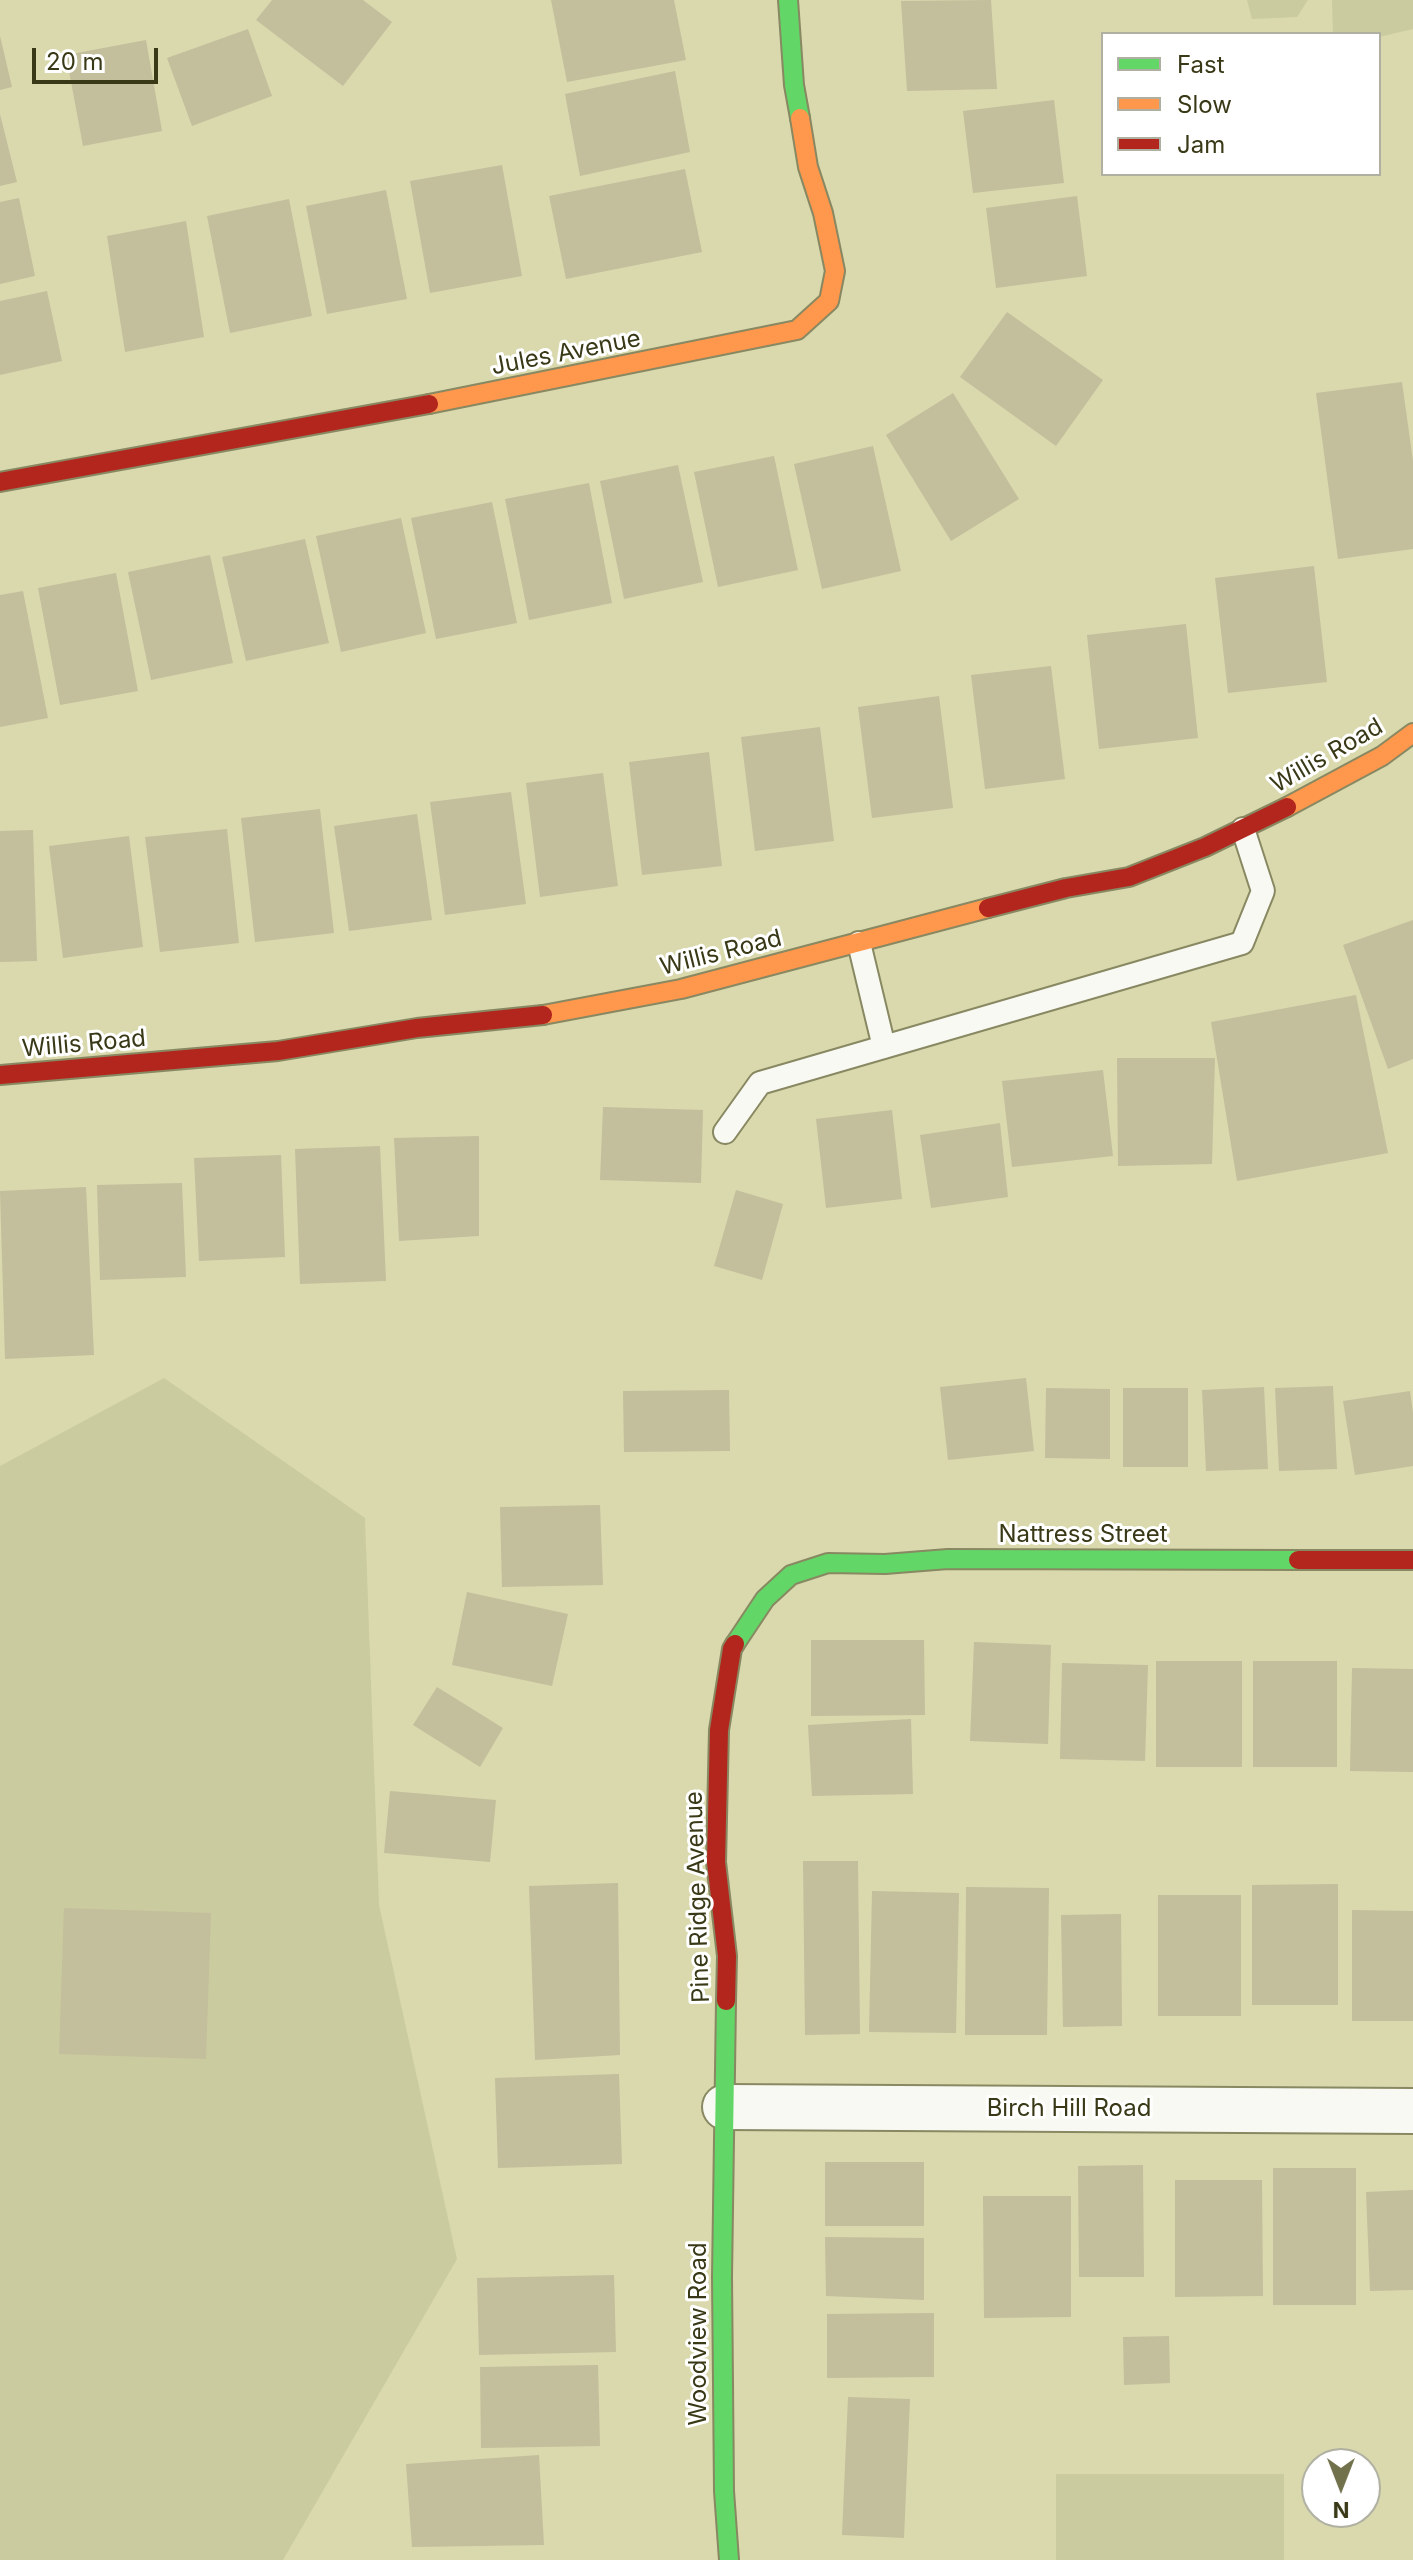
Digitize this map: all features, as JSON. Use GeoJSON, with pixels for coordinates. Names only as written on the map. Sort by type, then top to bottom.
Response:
{"type":"FeatureCollection","features":[{"type":"Feature","properties":{"kind":"street","name":"Jules Avenue"},"geometry":{"type":"LineString","coordinates":[[0,482],[393,411],[797,330],[829,301],[835,271],[823,213],[808,167],[794,85],[788,0]]}},
{"type":"Feature","properties":{"kind":"street","name":"Willis Road"},"geometry":{"type":"LineString","coordinates":[[0,1075],[278,1051],[417,1028],[530,1017],[681,989],[1066,888],[1129,877],[1243,829],[1382,756],[1413,733]]}},
{"type":"Feature","properties":{"kind":"street","name":"Nattress Street"},"geometry":{"type":"LineString","coordinates":[[765,1599],[791,1575],[828,1563],[885,1564],[948,1559],[1413,1560]]}},
{"type":"Feature","properties":{"kind":"street","name":"Pine Ridge Avenue"},"geometry":{"type":"LineString","coordinates":[[725,2107],[727,1956],[716,1862],[719,1730],[732,1649],[765,1599]]}},
{"type":"Feature","properties":{"kind":"street","name":"Birch Hill Road"},"geometry":{"type":"LineString","coordinates":[[725,2107],[1413,2111]]}},
{"type":"Feature","properties":{"kind":"street","name":"Woodview Road"},"geometry":{"type":"LineString","coordinates":[[725,2107],[722,2277],[724,2491],[729,2560]]}},
{"type":"Feature","properties":{"kind":"lane"},"geometry":{"type":"LineString","coordinates":[[725,1132],[760,1083],[1242,943],[1263,891],[1243,829]]}},
{"type":"Feature","properties":{"kind":"lane"},"geometry":{"type":"LineString","coordinates":[[859,943],[884,1047]]}},
{"type":"Feature","properties":{"kind":"green space"},"geometry":{"type":"Polygon","coordinates":[[[1247,0],[1308,0],[1297,17],[1252,19],[1247,0]]]}},
{"type":"Feature","properties":{"kind":"green space"},"geometry":{"type":"Polygon","coordinates":[[[1332,0],[1413,0],[1413,29],[1381,37],[1381,32],[1333,32],[1332,0]]]}},
{"type":"Feature","properties":{"kind":"green space"},"geometry":{"type":"Polygon","coordinates":[[[164,1378],[365,1518],[379,1905],[457,2259],[283,2560],[0,2560],[0,1466],[164,1378]]]}},
{"type":"Feature","properties":{"kind":"green space"},"geometry":{"type":"Polygon","coordinates":[[[1056,2474],[1284,2474],[1284,2560],[1056,2560],[1056,2474]]]}},
{"type":"Feature","properties":{"kind":"building"},"geometry":{"type":"Polygon","coordinates":[[[272,0],[363,0],[392,22],[343,86],[256,20],[272,0]]]}},
{"type":"Feature","properties":{"kind":"building"},"geometry":{"type":"Polygon","coordinates":[[[551,0],[674,0],[686,60],[567,82],[551,0]]]}},
{"type":"Feature","properties":{"kind":"building"},"geometry":{"type":"Polygon","coordinates":[[[991,0],[997,89],[907,91],[901,1],[991,0]]]}},
{"type":"Feature","properties":{"kind":"building"},"geometry":{"type":"Polygon","coordinates":[[[248,29],[272,96],[192,126],[167,58],[248,29]]]}},
{"type":"Feature","properties":{"kind":"building"},"geometry":{"type":"Polygon","coordinates":[[[0,36],[12,87],[0,90],[0,36]]]}},
{"type":"Feature","properties":{"kind":"building"},"geometry":{"type":"Polygon","coordinates":[[[146,40],[162,131],[83,146],[66,55],[146,40]]]}},
{"type":"Feature","properties":{"kind":"building"},"geometry":{"type":"Polygon","coordinates":[[[675,71],[690,152],[580,176],[565,94],[675,71]]]}},
{"type":"Feature","properties":{"kind":"building"},"geometry":{"type":"Polygon","coordinates":[[[1054,100],[1064,183],[973,193],[963,111],[1054,100]]]}},
{"type":"Feature","properties":{"kind":"building"},"geometry":{"type":"Polygon","coordinates":[[[0,114],[17,182],[0,186],[0,114]]]}},
{"type":"Feature","properties":{"kind":"building"},"geometry":{"type":"Polygon","coordinates":[[[502,165],[522,276],[430,293],[410,181],[502,165]]]}},
{"type":"Feature","properties":{"kind":"building"},"geometry":{"type":"Polygon","coordinates":[[[685,169],[702,252],[566,279],[549,196],[685,169]]]}},
{"type":"Feature","properties":{"kind":"building"},"geometry":{"type":"Polygon","coordinates":[[[386,190],[407,299],[327,314],[306,206],[386,190]]]}},
{"type":"Feature","properties":{"kind":"building"},"geometry":{"type":"Polygon","coordinates":[[[1077,196],[1087,276],[996,288],[986,208],[1077,196]]]}},
{"type":"Feature","properties":{"kind":"building"},"geometry":{"type":"Polygon","coordinates":[[[19,198],[35,276],[0,284],[0,202],[19,198]]]}},
{"type":"Feature","properties":{"kind":"building"},"geometry":{"type":"Polygon","coordinates":[[[289,199],[312,316],[230,333],[207,216],[289,199]]]}},
{"type":"Feature","properties":{"kind":"building"},"geometry":{"type":"Polygon","coordinates":[[[186,221],[204,337],[125,352],[107,236],[186,221]]]}},
{"type":"Feature","properties":{"kind":"building"},"geometry":{"type":"Polygon","coordinates":[[[47,291],[62,361],[0,375],[0,301],[47,291]]]}},
{"type":"Feature","properties":{"kind":"building"},"geometry":{"type":"Polygon","coordinates":[[[1007,312],[1103,380],[1056,446],[960,377],[1007,312]]]}},
{"type":"Feature","properties":{"kind":"building"},"geometry":{"type":"Polygon","coordinates":[[[1402,382],[1413,461],[1413,549],[1338,559],[1316,393],[1402,382]]]}},
{"type":"Feature","properties":{"kind":"building"},"geometry":{"type":"Polygon","coordinates":[[[953,393],[1019,499],[951,541],[886,435],[953,393]]]}},
{"type":"Feature","properties":{"kind":"building"},"geometry":{"type":"Polygon","coordinates":[[[873,446],[901,571],[822,589],[794,464],[873,446]]]}},
{"type":"Feature","properties":{"kind":"building"},"geometry":{"type":"Polygon","coordinates":[[[774,456],[798,570],[718,587],[694,472],[774,456]]]}},
{"type":"Feature","properties":{"kind":"building"},"geometry":{"type":"Polygon","coordinates":[[[678,465],[703,582],[624,599],[600,481],[678,465]]]}},
{"type":"Feature","properties":{"kind":"building"},"geometry":{"type":"Polygon","coordinates":[[[589,483],[612,603],[529,620],[505,499],[589,483]]]}},
{"type":"Feature","properties":{"kind":"building"},"geometry":{"type":"Polygon","coordinates":[[[492,502],[517,623],[436,639],[411,518],[492,502]]]}},
{"type":"Feature","properties":{"kind":"building"},"geometry":{"type":"Polygon","coordinates":[[[401,518],[426,633],[341,652],[316,536],[401,518]]]}},
{"type":"Feature","properties":{"kind":"building"},"geometry":{"type":"Polygon","coordinates":[[[305,539],[329,643],[246,661],[222,557],[305,539]]]}},
{"type":"Feature","properties":{"kind":"building"},"geometry":{"type":"Polygon","coordinates":[[[210,555],[233,663],[151,680],[128,572],[210,555]]]}},
{"type":"Feature","properties":{"kind":"building"},"geometry":{"type":"Polygon","coordinates":[[[1314,566],[1327,682],[1228,693],[1215,578],[1314,566]]]}},
{"type":"Feature","properties":{"kind":"building"},"geometry":{"type":"Polygon","coordinates":[[[116,573],[138,691],[60,705],[38,588],[116,573]]]}},
{"type":"Feature","properties":{"kind":"building"},"geometry":{"type":"Polygon","coordinates":[[[23,591],[48,718],[0,727],[0,595],[23,591]]]}},
{"type":"Feature","properties":{"kind":"building"},"geometry":{"type":"Polygon","coordinates":[[[1186,624],[1198,738],[1099,749],[1087,635],[1186,624]]]}},
{"type":"Feature","properties":{"kind":"building"},"geometry":{"type":"Polygon","coordinates":[[[1051,666],[1065,779],[985,789],[971,675],[1051,666]]]}},
{"type":"Feature","properties":{"kind":"building"},"geometry":{"type":"Polygon","coordinates":[[[939,696],[953,808],[872,818],[858,707],[939,696]]]}},
{"type":"Feature","properties":{"kind":"building"},"geometry":{"type":"Polygon","coordinates":[[[820,727],[834,841],[755,851],[741,737],[820,727]]]}},
{"type":"Feature","properties":{"kind":"building"},"geometry":{"type":"Polygon","coordinates":[[[709,752],[722,866],[642,875],[629,762],[709,752]]]}},
{"type":"Feature","properties":{"kind":"building"},"geometry":{"type":"Polygon","coordinates":[[[603,773],[618,886],[540,897],[526,783],[603,773]]]}},
{"type":"Feature","properties":{"kind":"building"},"geometry":{"type":"Polygon","coordinates":[[[511,792],[526,904],[445,915],[430,802],[511,792]]]}},
{"type":"Feature","properties":{"kind":"building"},"geometry":{"type":"Polygon","coordinates":[[[320,809],[334,933],[255,942],[241,818],[320,809]]]}},
{"type":"Feature","properties":{"kind":"building"},"geometry":{"type":"Polygon","coordinates":[[[417,814],[432,920],[349,931],[334,826],[417,814]]]}},
{"type":"Feature","properties":{"kind":"building"},"geometry":{"type":"Polygon","coordinates":[[[227,829],[239,943],[160,952],[145,837],[227,829]]]}},
{"type":"Feature","properties":{"kind":"building"},"geometry":{"type":"Polygon","coordinates":[[[33,830],[37,961],[0,962],[0,831],[33,830]]]}},
{"type":"Feature","properties":{"kind":"building"},"geometry":{"type":"Polygon","coordinates":[[[129,836],[143,947],[63,958],[49,846],[129,836]]]}},
{"type":"Feature","properties":{"kind":"building"},"geometry":{"type":"Polygon","coordinates":[[[1413,920],[1413,1059],[1388,1069],[1343,945],[1413,920]]]}},
{"type":"Feature","properties":{"kind":"building"},"geometry":{"type":"Polygon","coordinates":[[[1356,995],[1388,1153],[1237,1181],[1211,1022],[1356,995]]]}},
{"type":"Feature","properties":{"kind":"building"},"geometry":{"type":"Polygon","coordinates":[[[1117,1058],[1215,1058],[1212,1164],[1118,1166],[1117,1058]]]}},
{"type":"Feature","properties":{"kind":"building"},"geometry":{"type":"Polygon","coordinates":[[[1103,1070],[1113,1156],[1012,1167],[1002,1081],[1103,1070]]]}},
{"type":"Feature","properties":{"kind":"building"},"geometry":{"type":"Polygon","coordinates":[[[603,1107],[703,1110],[701,1183],[600,1180],[603,1107]]]}},
{"type":"Feature","properties":{"kind":"building"},"geometry":{"type":"Polygon","coordinates":[[[892,1110],[902,1199],[826,1208],[816,1119],[892,1110]]]}},
{"type":"Feature","properties":{"kind":"building"},"geometry":{"type":"Polygon","coordinates":[[[1000,1123],[1008,1197],[931,1208],[920,1135],[1000,1123]]]}},
{"type":"Feature","properties":{"kind":"building"},"geometry":{"type":"Polygon","coordinates":[[[479,1136],[479,1236],[399,1241],[394,1138],[479,1136]]]}},
{"type":"Feature","properties":{"kind":"building"},"geometry":{"type":"Polygon","coordinates":[[[380,1146],[386,1281],[300,1284],[295,1149],[380,1146]]]}},
{"type":"Feature","properties":{"kind":"building"},"geometry":{"type":"Polygon","coordinates":[[[281,1155],[285,1257],[199,1261],[194,1158],[281,1155]]]}},
{"type":"Feature","properties":{"kind":"building"},"geometry":{"type":"Polygon","coordinates":[[[182,1183],[186,1277],[100,1280],[97,1185],[182,1183]]]}},
{"type":"Feature","properties":{"kind":"building"},"geometry":{"type":"Polygon","coordinates":[[[86,1187],[94,1355],[5,1359],[0,1191],[86,1187]]]}},
{"type":"Feature","properties":{"kind":"building"},"geometry":{"type":"Polygon","coordinates":[[[736,1190],[783,1204],[762,1280],[714,1266],[736,1190]]]}},
{"type":"Feature","properties":{"kind":"building"},"geometry":{"type":"Polygon","coordinates":[[[1026,1378],[1034,1451],[948,1460],[940,1387],[1026,1378]]]}},
{"type":"Feature","properties":{"kind":"building"},"geometry":{"type":"Polygon","coordinates":[[[1333,1386],[1337,1469],[1279,1471],[1275,1388],[1333,1386]]]}},
{"type":"Feature","properties":{"kind":"building"},"geometry":{"type":"Polygon","coordinates":[[[1264,1387],[1268,1469],[1206,1471],[1202,1390],[1264,1387]]]}},
{"type":"Feature","properties":{"kind":"building"},"geometry":{"type":"Polygon","coordinates":[[[1046,1388],[1110,1389],[1110,1459],[1045,1458],[1046,1388]]]}},
{"type":"Feature","properties":{"kind":"building"},"geometry":{"type":"Polygon","coordinates":[[[1123,1388],[1188,1388],[1188,1467],[1123,1467],[1123,1388]]]}},
{"type":"Feature","properties":{"kind":"building"},"geometry":{"type":"Polygon","coordinates":[[[729,1390],[730,1451],[624,1452],[623,1391],[729,1390]]]}},
{"type":"Feature","properties":{"kind":"building"},"geometry":{"type":"Polygon","coordinates":[[[1410,1391],[1413,1466],[1355,1475],[1343,1401],[1410,1391]]]}},
{"type":"Feature","properties":{"kind":"building"},"geometry":{"type":"Polygon","coordinates":[[[600,1505],[603,1585],[502,1587],[500,1507],[600,1505]]]}},
{"type":"Feature","properties":{"kind":"building"},"geometry":{"type":"Polygon","coordinates":[[[467,1592],[568,1614],[552,1686],[452,1665],[467,1592]]]}},
{"type":"Feature","properties":{"kind":"building"},"geometry":{"type":"Polygon","coordinates":[[[811,1640],[924,1640],[925,1715],[811,1716],[811,1640]]]}},
{"type":"Feature","properties":{"kind":"building"},"geometry":{"type":"Polygon","coordinates":[[[974,1642],[1051,1645],[1048,1744],[970,1741],[974,1642]]]}},
{"type":"Feature","properties":{"kind":"building"},"geometry":{"type":"Polygon","coordinates":[[[1156,1661],[1242,1661],[1242,1767],[1156,1767],[1156,1661]]]}},
{"type":"Feature","properties":{"kind":"building"},"geometry":{"type":"Polygon","coordinates":[[[1253,1661],[1337,1661],[1337,1767],[1253,1767],[1253,1661]]]}},
{"type":"Feature","properties":{"kind":"building"},"geometry":{"type":"Polygon","coordinates":[[[1062,1663],[1148,1665],[1145,1761],[1060,1759],[1062,1663]]]}},
{"type":"Feature","properties":{"kind":"building"},"geometry":{"type":"Polygon","coordinates":[[[1352,1668],[1413,1669],[1413,1772],[1350,1771],[1352,1668]]]}},
{"type":"Feature","properties":{"kind":"building"},"geometry":{"type":"Polygon","coordinates":[[[437,1687],[503,1728],[480,1767],[413,1725],[437,1687]]]}},
{"type":"Feature","properties":{"kind":"building"},"geometry":{"type":"Polygon","coordinates":[[[911,1719],[913,1794],[812,1796],[808,1725],[911,1719]]]}},
{"type":"Feature","properties":{"kind":"building"},"geometry":{"type":"Polygon","coordinates":[[[390,1791],[496,1800],[490,1862],[384,1853],[390,1791]]]}},
{"type":"Feature","properties":{"kind":"building"},"geometry":{"type":"Polygon","coordinates":[[[803,1861],[858,1861],[860,2034],[805,2035],[803,1861]]]}},
{"type":"Feature","properties":{"kind":"building"},"geometry":{"type":"Polygon","coordinates":[[[618,1883],[620,2055],[535,2060],[529,1886],[618,1883]]]}},
{"type":"Feature","properties":{"kind":"building"},"geometry":{"type":"Polygon","coordinates":[[[1338,1884],[1338,2005],[1252,2005],[1252,1885],[1338,1884]]]}},
{"type":"Feature","properties":{"kind":"building"},"geometry":{"type":"Polygon","coordinates":[[[966,1887],[1049,1888],[1047,2035],[965,2035],[966,1887]]]}},
{"type":"Feature","properties":{"kind":"building"},"geometry":{"type":"Polygon","coordinates":[[[872,1891],[959,1893],[956,2033],[869,2032],[872,1891]]]}},
{"type":"Feature","properties":{"kind":"building"},"geometry":{"type":"Polygon","coordinates":[[[1158,1895],[1241,1895],[1241,2016],[1158,2016],[1158,1895]]]}},
{"type":"Feature","properties":{"kind":"building"},"geometry":{"type":"Polygon","coordinates":[[[64,1908],[211,1913],[206,2059],[59,2054],[64,1908]]]}},
{"type":"Feature","properties":{"kind":"building"},"geometry":{"type":"Polygon","coordinates":[[[1352,1910],[1413,1911],[1413,2021],[1352,2021],[1352,1910]]]}},
{"type":"Feature","properties":{"kind":"building"},"geometry":{"type":"Polygon","coordinates":[[[1121,1914],[1122,2026],[1063,2027],[1061,1915],[1121,1914]]]}},
{"type":"Feature","properties":{"kind":"building"},"geometry":{"type":"Polygon","coordinates":[[[619,2074],[622,2164],[498,2168],[495,2078],[619,2074]]]}},
{"type":"Feature","properties":{"kind":"building"},"geometry":{"type":"Polygon","coordinates":[[[825,2162],[924,2162],[924,2226],[825,2226],[825,2162]]]}},
{"type":"Feature","properties":{"kind":"building"},"geometry":{"type":"Polygon","coordinates":[[[1143,2165],[1144,2277],[1079,2277],[1078,2166],[1143,2165]]]}},
{"type":"Feature","properties":{"kind":"building"},"geometry":{"type":"Polygon","coordinates":[[[1273,2168],[1356,2168],[1356,2305],[1273,2305],[1273,2168]]]}},
{"type":"Feature","properties":{"kind":"building"},"geometry":{"type":"Polygon","coordinates":[[[1175,2180],[1262,2180],[1263,2296],[1175,2297],[1175,2180]]]}},
{"type":"Feature","properties":{"kind":"building"},"geometry":{"type":"Polygon","coordinates":[[[1413,2190],[1413,2290],[1370,2291],[1366,2192],[1413,2190]]]}},
{"type":"Feature","properties":{"kind":"building"},"geometry":{"type":"Polygon","coordinates":[[[983,2196],[1071,2196],[1071,2317],[984,2318],[983,2196]]]}},
{"type":"Feature","properties":{"kind":"building"},"geometry":{"type":"Polygon","coordinates":[[[825,2237],[924,2238],[924,2300],[826,2296],[825,2237]]]}},
{"type":"Feature","properties":{"kind":"building"},"geometry":{"type":"Polygon","coordinates":[[[614,2275],[616,2352],[479,2355],[477,2278],[614,2275]]]}},
{"type":"Feature","properties":{"kind":"building"},"geometry":{"type":"Polygon","coordinates":[[[934,2313],[934,2377],[827,2378],[827,2314],[934,2313]]]}},
{"type":"Feature","properties":{"kind":"building"},"geometry":{"type":"Polygon","coordinates":[[[1169,2336],[1170,2383],[1124,2385],[1123,2337],[1169,2336]]]}},
{"type":"Feature","properties":{"kind":"building"},"geometry":{"type":"Polygon","coordinates":[[[598,2365],[600,2446],[481,2448],[480,2367],[598,2365]]]}},
{"type":"Feature","properties":{"kind":"building"},"geometry":{"type":"Polygon","coordinates":[[[848,2397],[910,2399],[904,2538],[842,2535],[848,2397]]]}},
{"type":"Feature","properties":{"kind":"building"},"geometry":{"type":"Polygon","coordinates":[[[539,2455],[544,2545],[412,2547],[406,2464],[539,2455]]]}},
{"type":"Feature","properties":{"kind":"traffic: fast"},"geometry":{"type":"LineString","coordinates":[[788,0],[794,85],[800,118]]}},
{"type":"Feature","properties":{"kind":"traffic: fast"},"geometry":{"type":"LineString","coordinates":[[735,1644],[765,1599],[791,1575],[828,1563],[885,1564],[948,1559],[1298,1560]]}},
{"type":"Feature","properties":{"kind":"traffic: fast"},"geometry":{"type":"LineString","coordinates":[[726,2001],[722,2277],[724,2491],[729,2560]]}},
{"type":"Feature","properties":{"kind":"traffic: slow"},"geometry":{"type":"LineString","coordinates":[[429,404],[797,330],[829,301],[835,271],[823,213],[808,167],[800,118]]}},
{"type":"Feature","properties":{"kind":"traffic: slow"},"geometry":{"type":"LineString","coordinates":[[1287,807],[1382,756],[1413,733]]}},
{"type":"Feature","properties":{"kind":"traffic: slow"},"geometry":{"type":"LineString","coordinates":[[543,1015],[681,989],[988,908]]}},
{"type":"Feature","properties":{"kind":"traffic: jam"},"geometry":{"type":"LineString","coordinates":[[0,482],[429,404]]}},
{"type":"Feature","properties":{"kind":"traffic: jam"},"geometry":{"type":"LineString","coordinates":[[988,908],[1066,888],[1129,877],[1205,847],[1287,807]]}},
{"type":"Feature","properties":{"kind":"traffic: jam"},"geometry":{"type":"LineString","coordinates":[[0,1075],[278,1051],[417,1028],[543,1015]]}},
{"type":"Feature","properties":{"kind":"traffic: jam"},"geometry":{"type":"LineString","coordinates":[[1298,1560],[1413,1560]]}},
{"type":"Feature","properties":{"kind":"traffic: jam"},"geometry":{"type":"LineString","coordinates":[[726,2001],[727,1956],[716,1862],[719,1730],[735,1644]]}}]}
